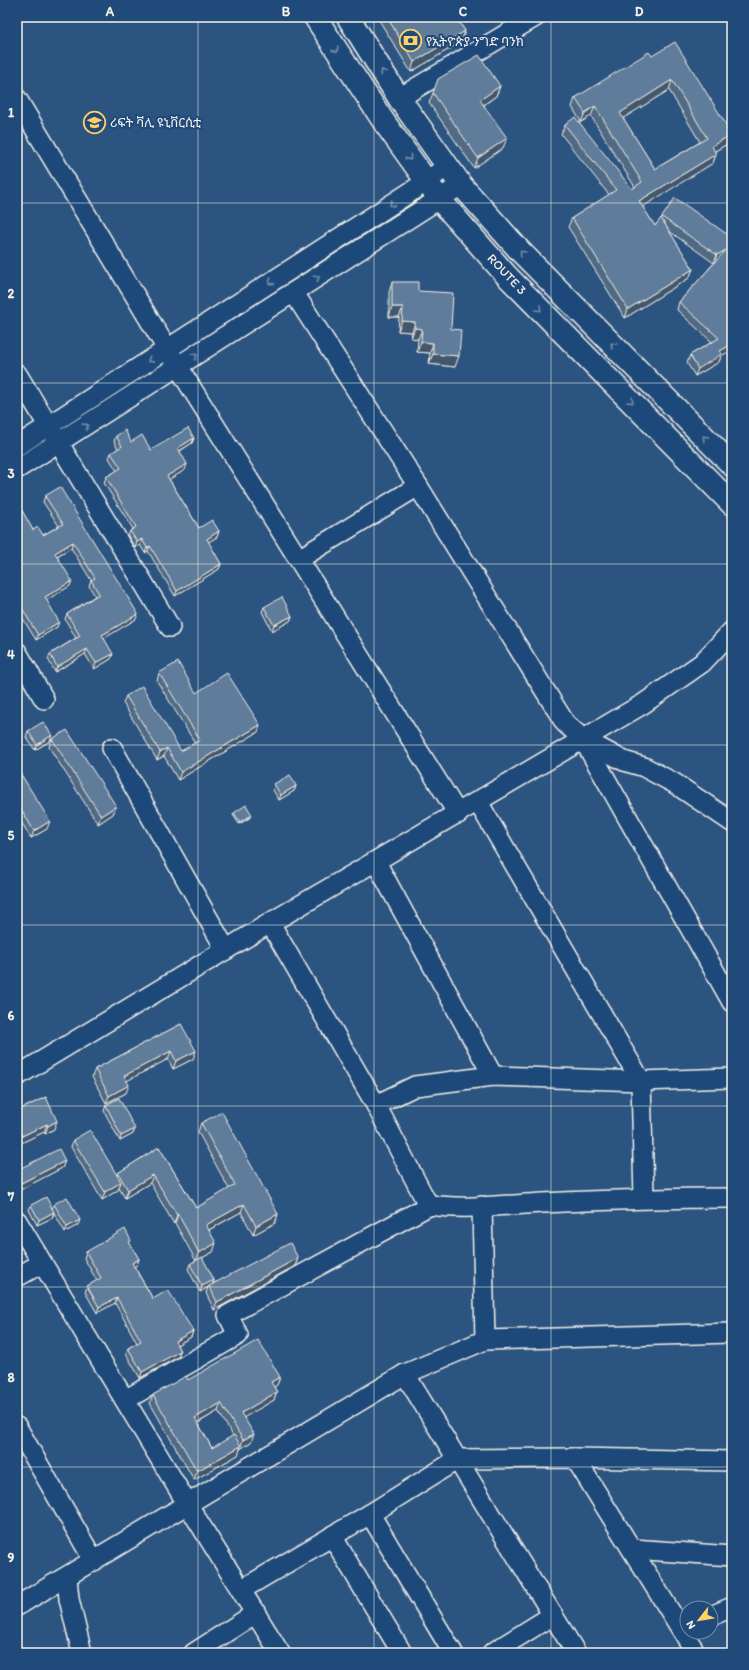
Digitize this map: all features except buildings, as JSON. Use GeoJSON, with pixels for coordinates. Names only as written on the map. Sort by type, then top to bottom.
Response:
{"type":"FeatureCollection","features":[{"type":"Feature","properties":{"kind":"main road","name":"ROUTE 3"},"geometry":{"type":"LineString","coordinates":[[315,17],[380,116],[440,200],[507,276],[732,504]]}},
{"type":"Feature","properties":{"kind":"main road"},"geometry":{"type":"LineString","coordinates":[[348,17],[400,98],[461,185],[521,252],[732,465]]}},
{"type":"Feature","properties":{"kind":"street"},"geometry":{"type":"LineString","coordinates":[[400,98],[535,17]]}},
{"type":"Feature","properties":{"kind":"street"},"geometry":{"type":"LineString","coordinates":[[17,99],[167,349],[458,814]]}},
{"type":"Feature","properties":{"kind":"street"},"geometry":{"type":"LineString","coordinates":[[17,446],[426,182],[447,166]]}},
{"type":"Feature","properties":{"kind":"street"},"geometry":{"type":"LineString","coordinates":[[17,469],[179,367],[440,200],[461,185]]}},
{"type":"Feature","properties":{"kind":"street"},"geometry":{"type":"LineString","coordinates":[[294,293],[418,486],[565,723],[583,739],[624,761],[644,767],[674,784],[732,822]]}},
{"type":"Feature","properties":{"kind":"street"},"geometry":{"type":"LineString","coordinates":[[17,374],[170,627]]}},
{"type":"Feature","properties":{"kind":"street"},"geometry":{"type":"LineString","coordinates":[[299,559],[418,486]]}},
{"type":"Feature","properties":{"kind":"street"},"geometry":{"type":"LineString","coordinates":[[17,1076],[270,923],[643,704],[702,663],[732,631]]}},
{"type":"Feature","properties":{"kind":"street"},"geometry":{"type":"LineString","coordinates":[[17,652],[44,699]]}},
{"type":"Feature","properties":{"kind":"street"},"geometry":{"type":"LineString","coordinates":[[583,739],[732,1002]]}},
{"type":"Feature","properties":{"kind":"street"},"geometry":{"type":"LineString","coordinates":[[112,748],[226,950]]}},
{"type":"Feature","properties":{"kind":"street"},"geometry":{"type":"LineString","coordinates":[[478,802],[641,1081],[644,1198]]}},
{"type":"Feature","properties":{"kind":"street"},"geometry":{"type":"LineString","coordinates":[[376,862],[493,1076]]}},
{"type":"Feature","properties":{"kind":"street"},"geometry":{"type":"LineString","coordinates":[[270,923],[376,1105],[425,1199],[430,1205],[440,1207],[644,1198],[732,1198]]}},
{"type":"Feature","properties":{"kind":"street"},"geometry":{"type":"LineString","coordinates":[[376,1105],[415,1086],[493,1076],[641,1081],[732,1078]]}},
{"type":"Feature","properties":{"kind":"street"},"geometry":{"type":"LineString","coordinates":[[125,1400],[238,1335],[228,1315],[430,1205]]}},
{"type":"Feature","properties":{"kind":"street"},"geometry":{"type":"LineString","coordinates":[[482,1206],[485,1340]]}},
{"type":"Feature","properties":{"kind":"street"},"geometry":{"type":"LineString","coordinates":[[17,1221],[188,1505],[280,1653]]}},
{"type":"Feature","properties":{"kind":"street"},"geometry":{"type":"LineString","coordinates":[[17,1278],[42,1263]]}},
{"type":"Feature","properties":{"kind":"street"},"geometry":{"type":"LineString","coordinates":[[17,1606],[406,1374],[485,1340],[732,1333]]}},
{"type":"Feature","properties":{"kind":"street"},"geometry":{"type":"LineString","coordinates":[[406,1374],[576,1653]]}},
{"type":"Feature","properties":{"kind":"street"},"geometry":{"type":"LineString","coordinates":[[17,1427],[94,1561]]}},
{"type":"Feature","properties":{"kind":"street"},"geometry":{"type":"LineString","coordinates":[[575,1458],[679,1620]]}},
{"type":"Feature","properties":{"kind":"street"},"geometry":{"type":"LineString","coordinates":[[241,1590],[370,1514],[458,1459],[575,1458],[732,1460]]}},
{"type":"Feature","properties":{"kind":"street"},"geometry":{"type":"LineString","coordinates":[[370,1514],[453,1653]]}},
{"type":"Feature","properties":{"kind":"street"},"geometry":{"type":"LineString","coordinates":[[332,1536],[402,1653]]}},
{"type":"Feature","properties":{"kind":"street"},"geometry":{"type":"LineString","coordinates":[[632,1549],[732,1556]]}},
{"type":"Feature","properties":{"kind":"street"},"geometry":{"type":"LineString","coordinates":[[67,1577],[69,1599],[82,1653]]}},
{"type":"Feature","properties":{"kind":"street"},"geometry":{"type":"LineString","coordinates":[[719,1613],[732,1607]]}},
{"type":"Feature","properties":{"kind":"street"},"geometry":{"type":"LineString","coordinates":[[194,1653],[256,1613]]}},
{"type":"Feature","properties":{"kind":"street"},"geometry":{"type":"LineString","coordinates":[[492,1653],[553,1615]]}},
{"type":"Feature","properties":{"kind":"street"},"geometry":{"type":"LineString","coordinates":[[690,1640],[696,1653]]}},
{"type":"Feature","properties":{"kind":"place","name":"የኢትዮጵያ ንግድ ባንክ"},"geometry":{"type":"Point","coordinates":[410,41]}},
{"type":"Feature","properties":{"kind":"place","name":"ሪፍት ቫሊ ዩኒቨርሲቲ"},"geometry":{"type":"Point","coordinates":[94,122]}}]}
